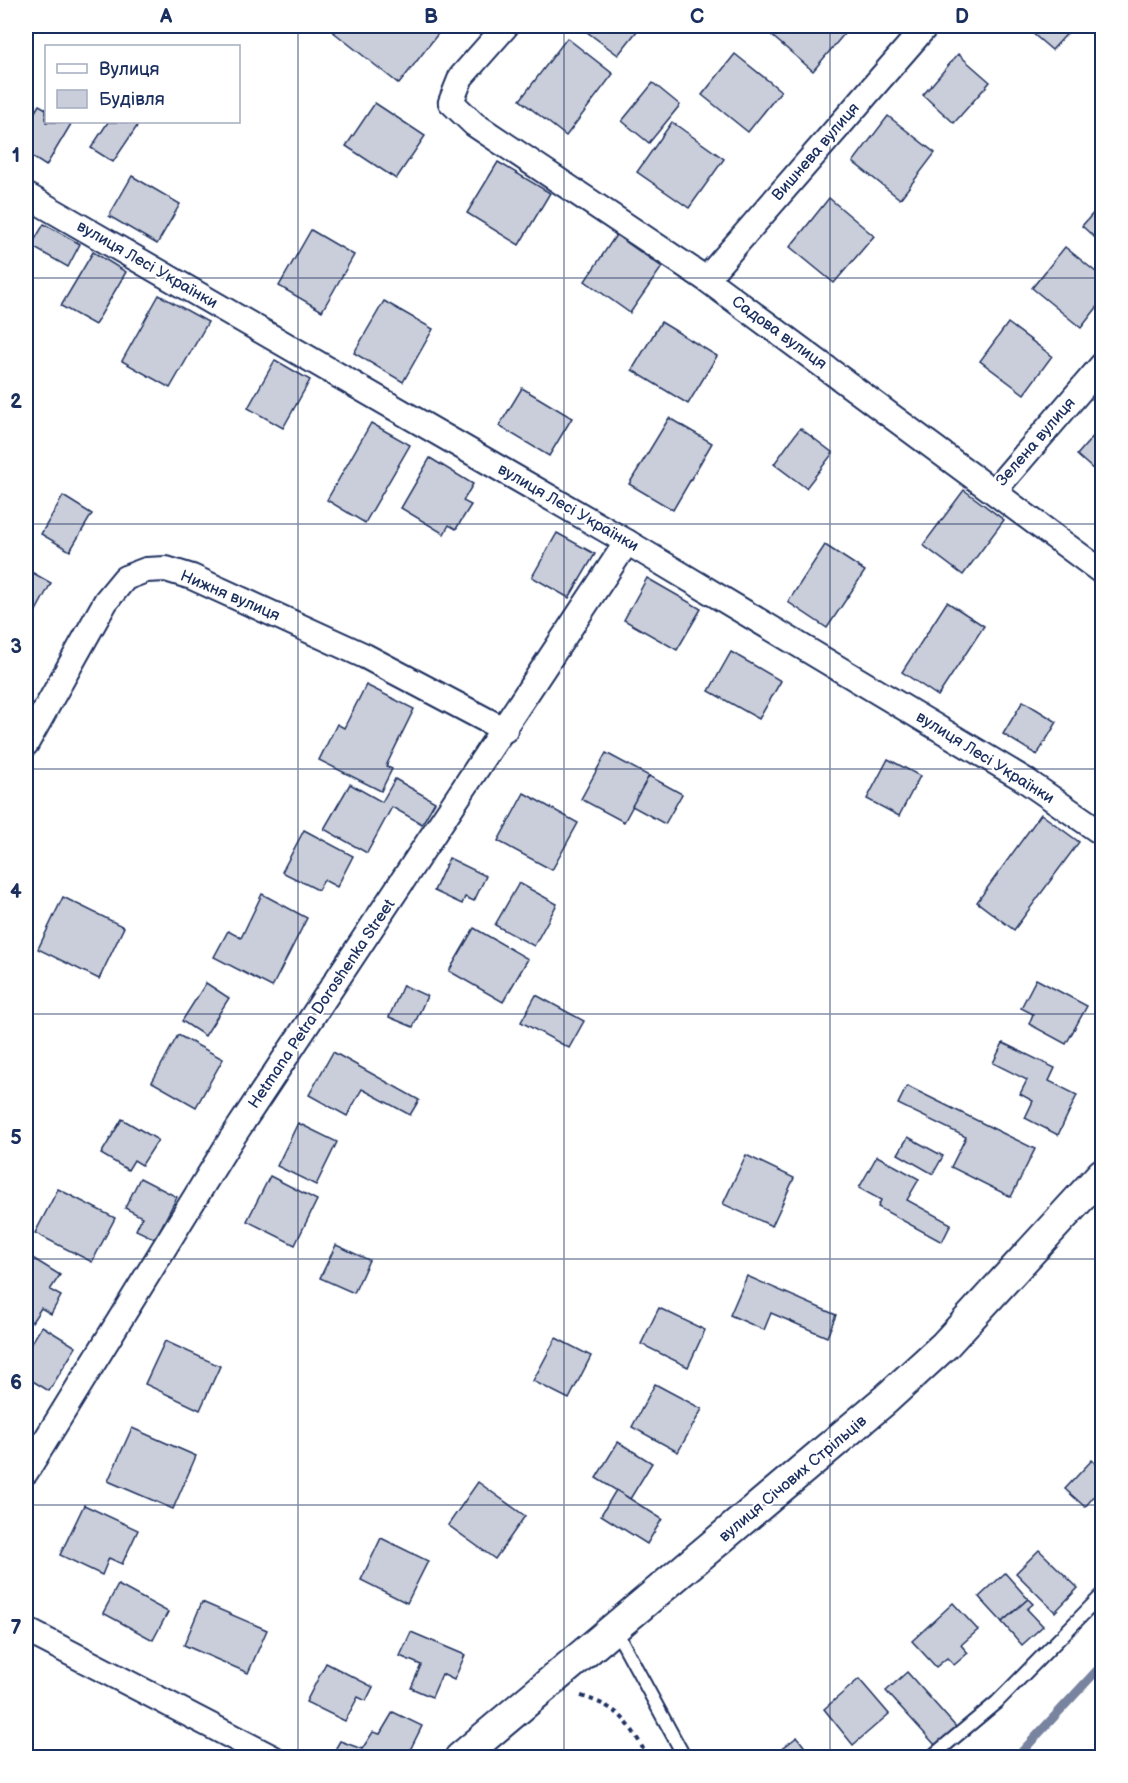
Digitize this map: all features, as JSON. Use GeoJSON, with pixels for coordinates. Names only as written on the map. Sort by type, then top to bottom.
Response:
{"type":"FeatureCollection","features":[{"type":"Feature","properties":{"kind":"street","name":"Садова вулиця"},"geometry":{"type":"LineString","coordinates":[[506,26],[461,76],[451,102],[474,124],[706,279],[1102,572]]}},
{"type":"Feature","properties":{"kind":"street","name":"Вишнева вулиця"},"geometry":{"type":"LineString","coordinates":[[706,279],[927,26]]}},
{"type":"Feature","properties":{"kind":"street","name":"вулиця Лесі Українки"},"geometry":{"type":"LineString","coordinates":[[26,195],[627,542],[1024,780],[1102,833]]}},
{"type":"Feature","properties":{"kind":"street","name":"Зелена вулиця"},"geometry":{"type":"LineString","coordinates":[[994,491],[1102,365]]}},
{"type":"Feature","properties":{"kind":"street","name":"Hetmana Petra Doroshenka Street"},"geometry":{"type":"LineString","coordinates":[[26,1472],[230,1141],[505,730],[627,542]]}},
{"type":"Feature","properties":{"kind":"street","name":"Нижня вулиця"},"geometry":{"type":"LineString","coordinates":[[26,744],[106,601],[125,578],[146,570],[166,569],[192,577],[365,656],[505,730]]}},
{"type":"Feature","properties":{"kind":"street","name":"вулиця Січових Стрільців"},"geometry":{"type":"LineString","coordinates":[[460,1758],[827,1451],[945,1345],[1102,1174]]}},
{"type":"Feature","properties":{"kind":"street"},"geometry":{"type":"LineString","coordinates":[[26,1630],[273,1758]]}},
{"type":"Feature","properties":{"kind":"lane"},"geometry":{"type":"LineString","coordinates":[[930,1758],[997,1702],[1102,1595]]}},
{"type":"Feature","properties":{"kind":"lane"},"geometry":{"type":"LineString","coordinates":[[615,1629],[685,1758]]}},
{"type":"Feature","properties":{"kind":"path"},"geometry":{"type":"LineString","coordinates":[[579,1695],[607,1704],[623,1716],[648,1758]]}},
{"type":"Feature","properties":{"kind":"path"},"geometry":{"type":"LineString","coordinates":[[1095,1758],[1102,1750]]}},
{"type":"Feature","properties":{"kind":"building"},"geometry":{"type":"Polygon","coordinates":[[[336,26],[444,26],[399,84],[332,31],[336,26]]]}},
{"type":"Feature","properties":{"kind":"building"},"geometry":{"type":"Polygon","coordinates":[[[579,26],[641,26],[618,55],[579,26]]]}},
{"type":"Feature","properties":{"kind":"building"},"geometry":{"type":"Polygon","coordinates":[[[781,26],[850,27],[813,71],[772,36],[781,26]]]}},
{"type":"Feature","properties":{"kind":"building"},"geometry":{"type":"Polygon","coordinates":[[[1024,26],[1074,26],[1052,50],[1024,26]]]}},
{"type":"Feature","properties":{"kind":"building"},"geometry":{"type":"Polygon","coordinates":[[[567,38],[613,74],[566,136],[520,100],[567,38]]]}},
{"type":"Feature","properties":{"kind":"building"},"geometry":{"type":"Polygon","coordinates":[[[735,54],[781,91],[748,132],[702,95],[735,54]]]}},
{"type":"Feature","properties":{"kind":"building"},"geometry":{"type":"Polygon","coordinates":[[[958,54],[990,82],[954,123],[923,95],[958,54]]]}},
{"type":"Feature","properties":{"kind":"building"},"geometry":{"type":"Polygon","coordinates":[[[653,83],[680,105],[649,143],[622,121],[653,83]]]}},
{"type":"Feature","properties":{"kind":"building"},"geometry":{"type":"Polygon","coordinates":[[[375,103],[425,136],[396,179],[346,146],[375,103]]]}},
{"type":"Feature","properties":{"kind":"building"},"geometry":{"type":"Polygon","coordinates":[[[39,105],[45,108],[45,123],[71,124],[46,166],[26,153],[26,127],[39,105]]]}},
{"type":"Feature","properties":{"kind":"building"},"geometry":{"type":"Polygon","coordinates":[[[888,116],[935,153],[900,199],[853,162],[888,116]]]}},
{"type":"Feature","properties":{"kind":"building"},"geometry":{"type":"Polygon","coordinates":[[[672,122],[724,159],[689,208],[637,172],[672,122]]]}},
{"type":"Feature","properties":{"kind":"building"},"geometry":{"type":"Polygon","coordinates":[[[107,123],[139,123],[113,162],[91,148],[107,123]]]}},
{"type":"Feature","properties":{"kind":"building"},"geometry":{"type":"Polygon","coordinates":[[[498,162],[550,193],[519,245],[467,213],[498,162]]]}},
{"type":"Feature","properties":{"kind":"building"},"geometry":{"type":"Polygon","coordinates":[[[132,176],[180,204],[157,244],[109,216],[132,176]]]}},
{"type":"Feature","properties":{"kind":"building"},"geometry":{"type":"Polygon","coordinates":[[[829,198],[874,236],[834,283],[790,247],[829,198]]]}},
{"type":"Feature","properties":{"kind":"building"},"geometry":{"type":"Polygon","coordinates":[[[1102,203],[1102,244],[1082,226],[1102,203]]]}},
{"type":"Feature","properties":{"kind":"building"},"geometry":{"type":"Polygon","coordinates":[[[44,224],[80,244],[68,267],[31,246],[44,224]]]}},
{"type":"Feature","properties":{"kind":"building"},"geometry":{"type":"Polygon","coordinates":[[[311,230],[354,255],[322,311],[279,286],[311,230]]]}},
{"type":"Feature","properties":{"kind":"building"},"geometry":{"type":"Polygon","coordinates":[[[616,235],[662,267],[630,313],[585,281],[616,235]]]}},
{"type":"Feature","properties":{"kind":"building"},"geometry":{"type":"Polygon","coordinates":[[[1065,247],[1102,277],[1102,301],[1081,328],[1032,288],[1065,247]]]}},
{"type":"Feature","properties":{"kind":"building"},"geometry":{"type":"Polygon","coordinates":[[[93,252],[126,272],[95,325],[61,306],[93,252]]]}},
{"type":"Feature","properties":{"kind":"building"},"geometry":{"type":"Polygon","coordinates":[[[159,295],[208,322],[170,388],[122,361],[159,295]]]}},
{"type":"Feature","properties":{"kind":"building"},"geometry":{"type":"Polygon","coordinates":[[[384,301],[433,329],[403,382],[354,353],[384,301]]]}},
{"type":"Feature","properties":{"kind":"building"},"geometry":{"type":"Polygon","coordinates":[[[661,322],[717,356],[688,404],[632,370],[661,322]]]}},
{"type":"Feature","properties":{"kind":"building"},"geometry":{"type":"Polygon","coordinates":[[[1008,323],[1052,356],[1024,394],[980,361],[1008,323]]]}},
{"type":"Feature","properties":{"kind":"building"},"geometry":{"type":"Polygon","coordinates":[[[275,360],[310,380],[283,428],[248,408],[275,360]]]}},
{"type":"Feature","properties":{"kind":"building"},"geometry":{"type":"Polygon","coordinates":[[[522,388],[572,418],[549,456],[499,426],[522,388]]]}},
{"type":"Feature","properties":{"kind":"building"},"geometry":{"type":"Polygon","coordinates":[[[669,418],[712,443],[673,510],[629,484],[669,418]]]}},
{"type":"Feature","properties":{"kind":"building"},"geometry":{"type":"Polygon","coordinates":[[[371,423],[410,445],[365,523],[327,500],[371,423]]]}},
{"type":"Feature","properties":{"kind":"building"},"geometry":{"type":"Polygon","coordinates":[[[1102,426],[1102,477],[1077,455],[1102,426]]]}},
{"type":"Feature","properties":{"kind":"building"},"geometry":{"type":"Polygon","coordinates":[[[800,428],[833,453],[806,488],[774,464],[800,428]]]}},
{"type":"Feature","properties":{"kind":"building"},"geometry":{"type":"Polygon","coordinates":[[[430,458],[473,484],[463,501],[471,505],[456,529],[449,525],[444,534],[401,508],[430,458]]]}},
{"type":"Feature","properties":{"kind":"building"},"geometry":{"type":"Polygon","coordinates":[[[964,490],[1004,520],[963,575],[923,545],[964,490]]]}},
{"type":"Feature","properties":{"kind":"building"},"geometry":{"type":"Polygon","coordinates":[[[63,496],[92,514],[70,551],[41,534],[63,496]]]}},
{"type":"Feature","properties":{"kind":"building"},"geometry":{"type":"Polygon","coordinates":[[[557,533],[595,554],[569,598],[532,577],[557,533]]]}},
{"type":"Feature","properties":{"kind":"building"},"geometry":{"type":"Polygon","coordinates":[[[825,545],[865,571],[827,628],[788,602],[825,545]]]}},
{"type":"Feature","properties":{"kind":"building"},"geometry":{"type":"Polygon","coordinates":[[[26,569],[51,583],[31,620],[26,617],[26,569]]]}},
{"type":"Feature","properties":{"kind":"building"},"geometry":{"type":"Polygon","coordinates":[[[647,578],[701,609],[677,650],[624,620],[647,578]]]}},
{"type":"Feature","properties":{"kind":"building"},"geometry":{"type":"Polygon","coordinates":[[[947,602],[984,626],[938,696],[902,672],[947,602]]]}},
{"type":"Feature","properties":{"kind":"building"},"geometry":{"type":"Polygon","coordinates":[[[731,652],[781,681],[759,719],[709,691],[731,652]]]}},
{"type":"Feature","properties":{"kind":"building"},"geometry":{"type":"Polygon","coordinates":[[[366,685],[414,709],[386,766],[392,769],[381,791],[319,760],[337,724],[344,728],[366,685]]]}},
{"type":"Feature","properties":{"kind":"building"},"geometry":{"type":"Polygon","coordinates":[[[1023,701],[1057,722],[1037,755],[1003,734],[1023,701]]]}},
{"type":"Feature","properties":{"kind":"building"},"geometry":{"type":"Polygon","coordinates":[[[606,753],[649,776],[624,822],[581,799],[606,753]]]}},
{"type":"Feature","properties":{"kind":"building"},"geometry":{"type":"Polygon","coordinates":[[[888,759],[920,776],[899,816],[867,799],[888,759]]]}},
{"type":"Feature","properties":{"kind":"building"},"geometry":{"type":"Polygon","coordinates":[[[649,776],[682,794],[665,824],[632,806],[649,776]]]}},
{"type":"Feature","properties":{"kind":"building"},"geometry":{"type":"Polygon","coordinates":[[[395,779],[435,802],[422,824],[392,807],[367,853],[324,829],[350,784],[382,802],[395,779]]]}},
{"type":"Feature","properties":{"kind":"building"},"geometry":{"type":"Polygon","coordinates":[[[524,793],[578,823],[552,870],[498,841],[524,793]]]}},
{"type":"Feature","properties":{"kind":"building"},"geometry":{"type":"Polygon","coordinates":[[[1041,814],[1079,842],[1014,930],[977,902],[1041,814]]]}},
{"type":"Feature","properties":{"kind":"building"},"geometry":{"type":"Polygon","coordinates":[[[304,830],[353,856],[337,887],[324,880],[318,890],[282,872],[304,830]]]}},
{"type":"Feature","properties":{"kind":"building"},"geometry":{"type":"Polygon","coordinates":[[[449,858],[486,876],[474,901],[465,897],[462,904],[434,891],[449,858]]]}},
{"type":"Feature","properties":{"kind":"building"},"geometry":{"type":"Polygon","coordinates":[[[519,883],[557,904],[534,946],[495,925],[519,883]]]}},
{"type":"Feature","properties":{"kind":"building"},"geometry":{"type":"Polygon","coordinates":[[[262,894],[307,918],[272,987],[214,957],[228,931],[241,938],[262,894]]]}},
{"type":"Feature","properties":{"kind":"building"},"geometry":{"type":"Polygon","coordinates":[[[63,897],[124,927],[99,979],[38,949],[63,897]]]}},
{"type":"Feature","properties":{"kind":"building"},"geometry":{"type":"Polygon","coordinates":[[[474,928],[528,959],[503,1002],[449,971],[474,928]]]}},
{"type":"Feature","properties":{"kind":"building"},"geometry":{"type":"Polygon","coordinates":[[[1036,979],[1087,1006],[1066,1044],[1029,1024],[1033,1014],[1021,1008],[1036,979]]]}},
{"type":"Feature","properties":{"kind":"building"},"geometry":{"type":"Polygon","coordinates":[[[206,983],[229,998],[205,1036],[182,1021],[206,983]]]}},
{"type":"Feature","properties":{"kind":"building"},"geometry":{"type":"Polygon","coordinates":[[[403,985],[427,996],[413,1027],[389,1017],[403,985]]]}},
{"type":"Feature","properties":{"kind":"building"},"geometry":{"type":"Polygon","coordinates":[[[1102,986],[1102,1001],[1096,997],[1102,986]]]}},
{"type":"Feature","properties":{"kind":"building"},"geometry":{"type":"Polygon","coordinates":[[[536,995],[584,1021],[569,1048],[521,1022],[536,995]]]}},
{"type":"Feature","properties":{"kind":"building"},"geometry":{"type":"Polygon","coordinates":[[[178,1035],[223,1059],[196,1107],[152,1082],[178,1035]]]}},
{"type":"Feature","properties":{"kind":"building"},"geometry":{"type":"Polygon","coordinates":[[[1003,1043],[1055,1068],[1049,1081],[1077,1095],[1058,1135],[1025,1118],[1033,1101],[1020,1094],[1027,1080],[993,1063],[1003,1043]]]}},
{"type":"Feature","properties":{"kind":"building"},"geometry":{"type":"Polygon","coordinates":[[[333,1052],[419,1100],[410,1115],[362,1089],[347,1116],[309,1095],[333,1052]]]}},
{"type":"Feature","properties":{"kind":"building"},"geometry":{"type":"Polygon","coordinates":[[[907,1086],[1035,1149],[1011,1197],[951,1167],[966,1137],[898,1104],[907,1086]]]}},
{"type":"Feature","properties":{"kind":"building"},"geometry":{"type":"Polygon","coordinates":[[[122,1119],[158,1140],[142,1165],[134,1160],[128,1170],[101,1154],[122,1119]]]}},
{"type":"Feature","properties":{"kind":"building"},"geometry":{"type":"Polygon","coordinates":[[[298,1123],[337,1142],[316,1185],[277,1166],[298,1123]]]}},
{"type":"Feature","properties":{"kind":"building"},"geometry":{"type":"Polygon","coordinates":[[[908,1137],[943,1156],[933,1174],[898,1154],[908,1137]]]}},
{"type":"Feature","properties":{"kind":"building"},"geometry":{"type":"Polygon","coordinates":[[[746,1155],[794,1178],[772,1226],[723,1204],[746,1155]]]}},
{"type":"Feature","properties":{"kind":"building"},"geometry":{"type":"Polygon","coordinates":[[[877,1156],[919,1179],[907,1200],[951,1224],[942,1242],[878,1207],[881,1200],[859,1188],[877,1156]]]}},
{"type":"Feature","properties":{"kind":"building"},"geometry":{"type":"Polygon","coordinates":[[[270,1176],[317,1200],[295,1245],[247,1221],[270,1176]]]}},
{"type":"Feature","properties":{"kind":"building"},"geometry":{"type":"Polygon","coordinates":[[[140,1178],[177,1197],[155,1239],[136,1230],[142,1217],[125,1208],[140,1178]]]}},
{"type":"Feature","properties":{"kind":"building"},"geometry":{"type":"Polygon","coordinates":[[[58,1189],[115,1218],[92,1262],[35,1233],[58,1189]]]}},
{"type":"Feature","properties":{"kind":"building"},"geometry":{"type":"Polygon","coordinates":[[[336,1245],[369,1260],[354,1293],[320,1278],[336,1245]]]}},
{"type":"Feature","properties":{"kind":"building"},"geometry":{"type":"Polygon","coordinates":[[[26,1254],[60,1275],[50,1290],[61,1296],[51,1314],[41,1308],[32,1322],[26,1318],[26,1254]]]}},
{"type":"Feature","properties":{"kind":"building"},"geometry":{"type":"Polygon","coordinates":[[[747,1276],[836,1315],[827,1337],[771,1313],[764,1330],[730,1315],[747,1276]]]}},
{"type":"Feature","properties":{"kind":"building"},"geometry":{"type":"Polygon","coordinates":[[[659,1308],[705,1330],[688,1367],[641,1344],[659,1308]]]}},
{"type":"Feature","properties":{"kind":"building"},"geometry":{"type":"Polygon","coordinates":[[[42,1326],[76,1347],[49,1391],[26,1377],[26,1352],[42,1326]]]}},
{"type":"Feature","properties":{"kind":"building"},"geometry":{"type":"Polygon","coordinates":[[[556,1338],[591,1356],[569,1399],[533,1381],[556,1338]]]}},
{"type":"Feature","properties":{"kind":"building"},"geometry":{"type":"Polygon","coordinates":[[[165,1341],[220,1366],[200,1410],[145,1384],[165,1341]]]}},
{"type":"Feature","properties":{"kind":"building"},"geometry":{"type":"Polygon","coordinates":[[[655,1384],[702,1409],[678,1452],[632,1427],[655,1384]]]}},
{"type":"Feature","properties":{"kind":"building"},"geometry":{"type":"Polygon","coordinates":[[[132,1428],[196,1456],[173,1509],[108,1481],[132,1428]]]}},
{"type":"Feature","properties":{"kind":"building"},"geometry":{"type":"Polygon","coordinates":[[[618,1442],[652,1463],[630,1499],[596,1478],[618,1442]]]}},
{"type":"Feature","properties":{"kind":"building"},"geometry":{"type":"Polygon","coordinates":[[[1092,1460],[1102,1470],[1102,1500],[1096,1494],[1085,1507],[1065,1489],[1092,1460]]]}},
{"type":"Feature","properties":{"kind":"building"},"geometry":{"type":"Polygon","coordinates":[[[478,1482],[525,1516],[495,1559],[448,1525],[478,1482]]]}},
{"type":"Feature","properties":{"kind":"building"},"geometry":{"type":"Polygon","coordinates":[[[616,1490],[662,1519],[647,1544],[601,1515],[616,1490]]]}},
{"type":"Feature","properties":{"kind":"building"},"geometry":{"type":"Polygon","coordinates":[[[84,1505],[138,1530],[122,1564],[109,1558],[102,1575],[60,1555],[84,1505]]]}},
{"type":"Feature","properties":{"kind":"building"},"geometry":{"type":"Polygon","coordinates":[[[381,1538],[428,1561],[407,1603],[361,1580],[381,1538]]]}},
{"type":"Feature","properties":{"kind":"building"},"geometry":{"type":"Polygon","coordinates":[[[1039,1550],[1078,1588],[1055,1612],[1016,1573],[1039,1550]]]}},
{"type":"Feature","properties":{"kind":"building"},"geometry":{"type":"Polygon","coordinates":[[[1005,1573],[1028,1599],[1002,1622],[979,1597],[1005,1573]]]}},
{"type":"Feature","properties":{"kind":"building"},"geometry":{"type":"Polygon","coordinates":[[[118,1585],[168,1612],[153,1640],[103,1613],[118,1585]]]}},
{"type":"Feature","properties":{"kind":"building"},"geometry":{"type":"Polygon","coordinates":[[[1028,1599],[1033,1604],[1027,1609],[1043,1626],[1022,1645],[1002,1622],[1028,1599]]]}},
{"type":"Feature","properties":{"kind":"building"},"geometry":{"type":"Polygon","coordinates":[[[202,1602],[267,1630],[248,1673],[184,1645],[202,1602]]]}},
{"type":"Feature","properties":{"kind":"building"},"geometry":{"type":"Polygon","coordinates":[[[953,1603],[978,1630],[961,1645],[968,1653],[954,1665],[947,1658],[936,1667],[912,1641],[953,1603]]]}},
{"type":"Feature","properties":{"kind":"building"},"geometry":{"type":"Polygon","coordinates":[[[411,1632],[465,1655],[454,1680],[442,1674],[432,1697],[411,1688],[421,1665],[400,1656],[411,1632]]]}},
{"type":"Feature","properties":{"kind":"building"},"geometry":{"type":"Polygon","coordinates":[[[326,1663],[373,1687],[366,1701],[358,1697],[345,1721],[306,1702],[326,1663]]]}},
{"type":"Feature","properties":{"kind":"building"},"geometry":{"type":"Polygon","coordinates":[[[907,1672],[956,1727],[936,1746],[886,1691],[907,1672]]]}},
{"type":"Feature","properties":{"kind":"building"},"geometry":{"type":"Polygon","coordinates":[[[859,1679],[889,1714],[853,1745],[824,1709],[859,1679]]]}},
{"type":"Feature","properties":{"kind":"building"},"geometry":{"type":"Polygon","coordinates":[[[393,1712],[422,1726],[407,1756],[395,1751],[391,1758],[330,1758],[340,1741],[362,1749],[373,1732],[380,1734],[393,1712]]]}},
{"type":"Feature","properties":{"kind":"building"},"geometry":{"type":"Polygon","coordinates":[[[797,1737],[813,1758],[771,1758],[771,1757],[797,1737]]]}},
{"type":"Feature","properties":{"kind":"waterway"},"geometry":{"type":"LineString","coordinates":[[1016,1758],[1102,1665]]}}]}
